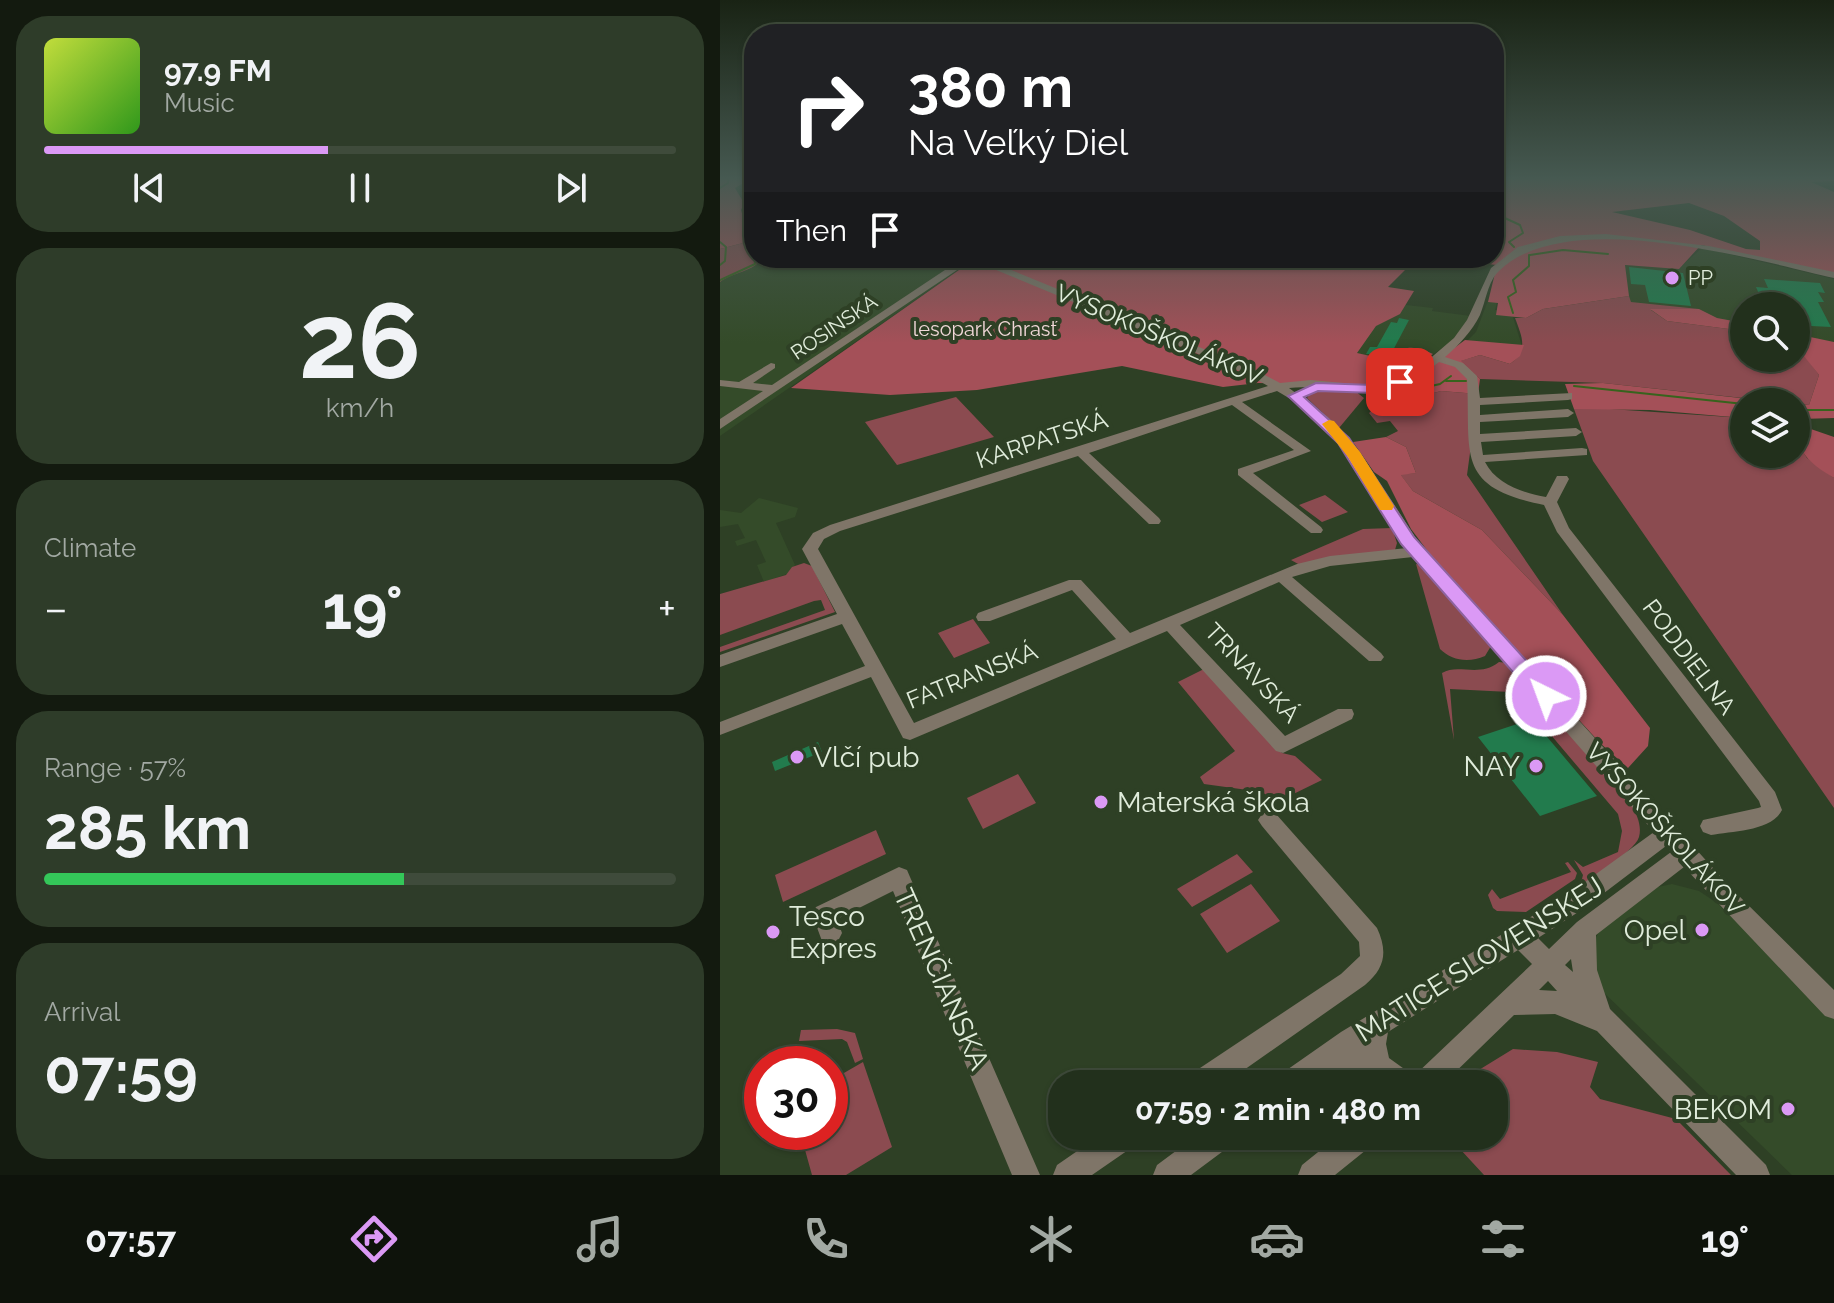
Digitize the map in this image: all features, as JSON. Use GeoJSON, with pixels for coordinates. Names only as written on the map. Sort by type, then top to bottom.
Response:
{"type":"FeatureCollection","features":[{"type":"Feature","properties":{"kind":"street"},"geometry":{"type":"LineString","coordinates":[[1504,261],[1516,253],[1550,242],[1609,238],[1668,241],[1758,256],[1834,275]]}},
{"type":"Feature","properties":{"kind":"street","name":"ROSINSKÁ"},"geometry":{"type":"LineString","coordinates":[[720,425],[954,268]]}},
{"type":"Feature","properties":{"kind":"street","name":"VYSOKOŠKOLÁKOV"},"geometry":{"type":"LineString","coordinates":[[1006,268],[1230,363],[1295,396],[1324,420],[1344,441],[1417,552],[1685,854],[1834,1007]]}},
{"type":"Feature","properties":{"kind":"street"},"geometry":{"type":"LineString","coordinates":[[1280,387],[1387,387],[1437,358],[1470,325],[1496,268]]}},
{"type":"Feature","properties":{"kind":"street"},"geometry":{"type":"LineString","coordinates":[[1437,358],[1469,371],[1473,378],[1477,459],[1486,473],[1503,487],[1523,497],[1550,502],[1562,479]]}},
{"type":"Feature","properties":{"kind":"street"},"geometry":{"type":"LineString","coordinates":[[742,385],[771,366]]}},
{"type":"Feature","properties":{"kind":"street"},"geometry":{"type":"LineString","coordinates":[[720,383],[775,389]]}},
{"type":"Feature","properties":{"kind":"street","name":"KARPATSKÁ"},"geometry":{"type":"LineString","coordinates":[[818,536],[1280,387]]}},
{"type":"Feature","properties":{"kind":"street"},"geometry":{"type":"LineString","coordinates":[[1295,396],[1321,387]]}},
{"type":"Feature","properties":{"kind":"street"},"geometry":{"type":"LineString","coordinates":[[1475,402],[1568,396]]}},
{"type":"Feature","properties":{"kind":"street"},"geometry":{"type":"LineString","coordinates":[[1235,402],[1304,451],[1243,472],[1316,530]]}},
{"type":"Feature","properties":{"kind":"street"},"geometry":{"type":"LineString","coordinates":[[1476,419],[1568,413]]}},
{"type":"Feature","properties":{"kind":"street"},"geometry":{"type":"LineString","coordinates":[[1476,438],[1576,432]]}},
{"type":"Feature","properties":{"kind":"street"},"geometry":{"type":"LineString","coordinates":[[1080,451],[1154,521]]}},
{"type":"Feature","properties":{"kind":"street"},"geometry":{"type":"LineString","coordinates":[[1477,459],[1582,452]]}},
{"type":"Feature","properties":{"kind":"street","name":"PODDIELNA"},"geometry":{"type":"LineString","coordinates":[[1550,502],[1562,529],[1768,798],[1772,810],[1763,816],[1711,826]]}},
{"type":"Feature","properties":{"kind":"street","name":"FATRANSKÁ"},"geometry":{"type":"LineString","coordinates":[[818,536],[810,549],[910,733],[1280,575],[1316,563],[1417,552]]}},
{"type":"Feature","properties":{"kind":"street"},"geometry":{"type":"LineString","coordinates":[[1280,575],[1375,657]]}},
{"type":"Feature","properties":{"kind":"street"},"geometry":{"type":"LineString","coordinates":[[984,617],[1075,583],[1127,640]]}},
{"type":"Feature","properties":{"kind":"street"},"geometry":{"type":"LineString","coordinates":[[720,661],[846,617]]}},
{"type":"Feature","properties":{"kind":"street","name":"TRNAVSKÁ"},"geometry":{"type":"LineString","coordinates":[[1169,623],[1283,746],[1345,714]]}},
{"type":"Feature","properties":{"kind":"street"},"geometry":{"type":"LineString","coordinates":[[722,729],[875,669]]}},
{"type":"Feature","properties":{"kind":"street"},"geometry":{"type":"LineString","coordinates":[[1221,1070],[1350,982],[1368,968],[1374,958],[1374,947],[1369,936],[1269,820]]}},
{"type":"Feature","properties":{"kind":"street","name":"MATICE SLOVENSKEJ"},"geometry":{"type":"LineString","coordinates":[[1310,1070],[1377,1024],[1575,902],[1667,834]]}},
{"type":"Feature","properties":{"kind":"street","name":"MATICE SLOVENSKEJ"},"geometry":{"type":"LineString","coordinates":[[1440,1070],[1585,930],[1685,854]]}},
{"type":"Feature","properties":{"kind":"street","name":"TRENČIANSKA"},"geometry":{"type":"LineString","coordinates":[[830,933],[824,914],[899,877],[1026,1175]]}},
{"type":"Feature","properties":{"kind":"street"},"geometry":{"type":"LineString","coordinates":[[1585,930],[1581,956],[1583,976],[1606,1023]]}},
{"type":"Feature","properties":{"kind":"street"},"geometry":{"type":"LineString","coordinates":[[1521,937],[1756,1175]]}},
{"type":"Feature","properties":{"kind":"street"},"geometry":{"type":"LineString","coordinates":[[1509,1003],[1555,1002],[1606,1023]]}},
{"type":"Feature","properties":{"kind":"street"},"geometry":{"type":"LineString","coordinates":[[1377,1024],[1372,1057],[1380,1070]]}},
{"type":"Feature","properties":{"kind":"street"},"geometry":{"type":"LineString","coordinates":[[1315,1066],[1346,1060],[1358,1064],[1363,1070]]}},
{"type":"Feature","properties":{"kind":"street"},"geometry":{"type":"LineString","coordinates":[[1067,1175],[1104,1150]]}},
{"type":"Feature","properties":{"kind":"street"},"geometry":{"type":"LineString","coordinates":[[1167,1175],[1199,1150]]}},
{"type":"Feature","properties":{"kind":"street"},"geometry":{"type":"LineString","coordinates":[[1312,1175],[1343,1150]]}},
{"type":"Feature","properties":{"kind":"shaded area"},"geometry":{"type":"Polygon","coordinates":[[[744,243],[744,268],[749,268],[720,282],[720,249],[744,243]]]}},
{"type":"Feature","properties":{"kind":"shaded area"},"geometry":{"type":"Polygon","coordinates":[[[1702,248],[1834,279],[1834,343],[1810,338],[1810,292],[1730,292],[1730,325],[1616,312],[1624,265],[1679,268],[1702,248]]]}},
{"type":"Feature","properties":{"kind":"shaded area"},"geometry":{"type":"Polygon","coordinates":[[[744,262],[744,268],[962,268],[720,436],[720,272],[744,262]]]}},
{"type":"Feature","properties":{"kind":"shaded area"},"geometry":{"type":"Polygon","coordinates":[[[1629,296],[1631,302],[1699,309],[1651,310],[1667,321],[1730,329],[1730,372],[1810,372],[1810,363],[1819,375],[1810,402],[1810,388],[1730,388],[1730,397],[1603,383],[1480,379],[1460,361],[1480,355],[1510,364],[1522,348],[1522,337],[1515,318],[1526,318],[1543,309],[1629,296]]]}},
{"type":"Feature","properties":{"kind":"shaded area"},"geometry":{"type":"Polygon","coordinates":[[[1489,298],[1498,299],[1495,310],[1511,311],[1522,346],[1467,341],[1476,332],[1489,298]]]}},
{"type":"Feature","properties":{"kind":"shaded area"},"geometry":{"type":"Polygon","coordinates":[[[1378,302],[1471,316],[1455,339],[1421,363],[1343,353],[1378,302]]]}},
{"type":"Feature","properties":{"kind":"shaded area"},"geometry":{"type":"Polygon","coordinates":[[[1326,389],[1355,391],[1364,398],[1339,428],[1307,398],[1311,392],[1326,389]]]}},
{"type":"Feature","properties":{"kind":"shaded area"},"geometry":{"type":"Polygon","coordinates":[[[1441,391],[1478,394],[1467,475],[1563,615],[1482,530],[1413,491],[1400,474],[1416,473],[1406,447],[1386,437],[1398,431],[1390,421],[1377,423],[1369,413],[1385,399],[1400,402],[1441,391]]]}},
{"type":"Feature","properties":{"kind":"shaded area"},"geometry":{"type":"Polygon","coordinates":[[[956,397],[994,437],[897,465],[865,422],[956,397]]]}},
{"type":"Feature","properties":{"kind":"shaded area"},"geometry":{"type":"Polygon","coordinates":[[[1574,409],[1730,417],[1730,468],[1810,468],[1810,460],[1834,478],[1834,808],[1593,461],[1574,409]]]}},
{"type":"Feature","properties":{"kind":"shaded area"},"geometry":{"type":"Polygon","coordinates":[[[1325,495],[1348,512],[1322,522],[1299,505],[1325,495]]]}},
{"type":"Feature","properties":{"kind":"shaded area"},"geometry":{"type":"Polygon","coordinates":[[[759,498],[798,508],[795,517],[776,523],[795,565],[787,574],[764,582],[757,565],[766,562],[756,540],[737,546],[735,541],[745,538],[738,524],[720,527],[720,510],[741,513],[759,498]]]}},
{"type":"Feature","properties":{"kind":"shaded area"},"geometry":{"type":"Polygon","coordinates":[[[1392,528],[1397,543],[1395,550],[1300,565],[1291,560],[1363,529],[1392,528]]]}},
{"type":"Feature","properties":{"kind":"shaded area"},"geometry":{"type":"Polygon","coordinates":[[[804,563],[812,566],[835,612],[720,652],[720,647],[825,610],[821,600],[814,601],[720,635],[720,594],[786,575],[792,567],[804,563]]]}},
{"type":"Feature","properties":{"kind":"shaded area"},"geometry":{"type":"Polygon","coordinates":[[[1416,564],[1421,565],[1490,640],[1491,646],[1485,656],[1461,660],[1440,649],[1416,564]]]}},
{"type":"Feature","properties":{"kind":"shaded area"},"geometry":{"type":"Polygon","coordinates":[[[973,619],[990,643],[954,658],[938,633],[973,619]]]}},
{"type":"Feature","properties":{"kind":"shaded area"},"geometry":{"type":"Polygon","coordinates":[[[1499,662],[1507,663],[1632,806],[1638,821],[1640,833],[1635,844],[1570,893],[1568,889],[1583,875],[1574,860],[1583,867],[1618,852],[1622,831],[1618,814],[1522,701],[1510,692],[1450,689],[1454,740],[1442,673],[1455,669],[1484,669],[1499,662]]]}},
{"type":"Feature","properties":{"kind":"shaded area"},"geometry":{"type":"Polygon","coordinates":[[[1206,668],[1282,753],[1295,756],[1322,780],[1277,802],[1262,792],[1204,784],[1200,777],[1235,751],[1178,682],[1206,668]]]}},
{"type":"Feature","properties":{"kind":"shaded area"},"geometry":{"type":"Polygon","coordinates":[[[1018,774],[1036,803],[983,829],[967,798],[1018,774]]]}},
{"type":"Feature","properties":{"kind":"shaded area"},"geometry":{"type":"Polygon","coordinates":[[[876,830],[886,854],[783,902],[775,875],[876,830]]]}},
{"type":"Feature","properties":{"kind":"shaded area"},"geometry":{"type":"Polygon","coordinates":[[[1237,854],[1253,872],[1192,907],[1177,889],[1237,854]]]}},
{"type":"Feature","properties":{"kind":"shaded area"},"geometry":{"type":"Polygon","coordinates":[[[1568,862],[1577,873],[1575,879],[1526,912],[1497,911],[1493,908],[1488,895],[1492,889],[1500,899],[1571,872],[1565,863],[1568,862]]]}},
{"type":"Feature","properties":{"kind":"shaded area"},"geometry":{"type":"Polygon","coordinates":[[[1251,884],[1280,921],[1227,953],[1200,914],[1251,884]]]}},
{"type":"Feature","properties":{"kind":"shaded area"},"geometry":{"type":"Polygon","coordinates":[[[1672,884],[1699,891],[1717,903],[1834,1017],[1834,1175],[1792,1175],[1593,982],[1590,951],[1599,931],[1658,887],[1672,884]]]}},
{"type":"Feature","properties":{"kind":"shaded area"},"geometry":{"type":"Polygon","coordinates":[[[837,1029],[855,1033],[863,1059],[855,1063],[847,1042],[842,1039],[799,1041],[801,1030],[837,1029]]]}},
{"type":"Feature","properties":{"kind":"shaded area"},"geometry":{"type":"Polygon","coordinates":[[[1513,1049],[1557,1052],[1598,1062],[1590,1087],[1600,1099],[1676,1119],[1731,1175],[1484,1175],[1461,1150],[1508,1150],[1508,1070],[1479,1070],[1513,1049]]]}},
{"type":"Feature","properties":{"kind":"shaded area"},"geometry":{"type":"Polygon","coordinates":[[[863,1062],[892,1147],[846,1175],[812,1175],[805,1150],[848,1150],[848,1071],[863,1062]]]}},
{"type":"Feature","properties":{"kind":"green space"},"geometry":{"type":"Polygon","coordinates":[[[720,234],[744,234],[743,243],[720,249],[720,234]]]}},
{"type":"Feature","properties":{"kind":"green space"},"geometry":{"type":"Polygon","coordinates":[[[1504,234],[1701,234],[1746,249],[1760,250],[1760,241],[1750,234],[1834,234],[1834,273],[1701,245],[1679,269],[1625,265],[1629,296],[1543,309],[1526,318],[1496,315],[1498,303],[1488,302],[1496,268],[1504,268],[1504,234]]]}},
{"type":"Feature","properties":{"kind":"green space","name":"lesopark Chrasť"},"geometry":{"type":"Polygon","coordinates":[[[962,268],[1407,268],[1388,287],[1414,291],[1400,314],[1376,326],[1357,353],[1375,357],[1394,356],[1403,349],[1413,348],[1433,354],[1393,381],[1376,386],[1258,383],[1223,387],[1122,366],[977,390],[890,395],[791,388],[962,268]]]}},
{"type":"Feature","properties":{"kind":"green space"},"geometry":{"type":"Polygon","coordinates":[[[1650,309],[1699,309],[1730,320],[1730,329],[1667,321],[1650,309]]]}},
{"type":"Feature","properties":{"kind":"green space"},"geometry":{"type":"Polygon","coordinates":[[[1810,337],[1834,342],[1834,418],[1810,419],[1810,402],[1819,375],[1810,364],[1810,337]]]}},
{"type":"Feature","properties":{"kind":"green space"},"geometry":{"type":"Polygon","coordinates":[[[1465,340],[1524,345],[1520,356],[1510,364],[1480,355],[1461,361],[1480,379],[1478,394],[1441,391],[1400,402],[1385,399],[1465,340]]]}},
{"type":"Feature","properties":{"kind":"green space"},"geometry":{"type":"Polygon","coordinates":[[[1603,383],[1730,397],[1730,417],[1650,410],[1574,409],[1565,384],[1603,383]]]}},
{"type":"Feature","properties":{"kind":"green space"},"geometry":{"type":"Polygon","coordinates":[[[1810,429],[1834,437],[1834,478],[1812,462],[1810,429]]]}},
{"type":"Feature","properties":{"kind":"green space"},"geometry":{"type":"Polygon","coordinates":[[[1386,437],[1406,447],[1416,473],[1401,475],[1413,491],[1482,530],[1563,615],[1650,728],[1648,746],[1628,768],[1600,743],[1442,570],[1411,529],[1387,481],[1374,472],[1353,442],[1386,437]]]}},
{"type":"Feature","properties":{"kind":"building"},"geometry":{"type":"Polygon","coordinates":[[[1629,267],[1683,273],[1691,306],[1649,302],[1645,285],[1631,284],[1629,267]]]}},
{"type":"Feature","properties":{"kind":"building"},"geometry":{"type":"Polygon","coordinates":[[[1764,279],[1820,283],[1825,293],[1818,292],[1824,302],[1818,302],[1831,327],[1811,326],[1810,292],[1758,292],[1756,287],[1768,288],[1764,279]]]}},
{"type":"Feature","properties":{"kind":"building"},"geometry":{"type":"Polygon","coordinates":[[[1399,318],[1409,320],[1391,354],[1366,354],[1370,347],[1377,347],[1391,322],[1397,323],[1399,318]]]}},
{"type":"Feature","properties":{"kind":"building","name":"NAY"},"geometry":{"type":"Polygon","coordinates":[[[1532,719],[1597,796],[1540,816],[1478,737],[1532,719]]]}},
{"type":"Feature","properties":{"kind":"building","name":"Vlčí pub"},"geometry":{"type":"Polygon","coordinates":[[[818,742],[822,752],[775,771],[772,762],[818,742]]]}},
{"type":"Feature","properties":{"kind":"waterway"},"geometry":{"type":"LineString","coordinates":[[1514,247],[1509,242],[1522,234]]}},
{"type":"Feature","properties":{"kind":"waterway"},"geometry":{"type":"LineString","coordinates":[[720,242],[726,247],[725,261],[720,265]]}},
{"type":"Feature","properties":{"kind":"waterway"},"geometry":{"type":"LineString","coordinates":[[1530,255],[1563,250],[1608,254]]}},
{"type":"Feature","properties":{"kind":"waterway"},"geometry":{"type":"LineString","coordinates":[[1513,313],[1508,297],[1516,292],[1513,280],[1529,266],[1529,255]]}},
{"type":"Feature","properties":{"kind":"waterway"},"geometry":{"type":"LineString","coordinates":[[720,280],[746,268]]}},
{"type":"Feature","properties":{"kind":"waterway"},"geometry":{"type":"LineString","coordinates":[[1392,395],[1440,384],[1451,376]]}},
{"type":"Feature","properties":{"kind":"waterway"},"geometry":{"type":"LineString","coordinates":[[1446,381],[1466,381]]}},
{"type":"Feature","properties":{"kind":"waterway"},"geometry":{"type":"LineString","coordinates":[[1574,386],[1730,403]]}},
{"type":"Feature","properties":{"kind":"waterway"},"geometry":{"type":"LineString","coordinates":[[1810,410],[1834,410]]}},
{"type":"Feature","properties":{"kind":"slow traffic"},"geometry":{"type":"LineString","coordinates":[[1329,424],[1355,455],[1386,506]]}},
{"type":"Feature","properties":{"kind":"place","name":"PP"},"geometry":{"type":"Point","coordinates":[1672,278]}},
{"type":"Feature","properties":{"kind":"place","name":"Vlčí pub"},"geometry":{"type":"Point","coordinates":[797,757]}},
{"type":"Feature","properties":{"kind":"place","name":"NAY"},"geometry":{"type":"Point","coordinates":[1536,766]}},
{"type":"Feature","properties":{"kind":"place","name":"Materská škola"},"geometry":{"type":"Point","coordinates":[1101,802]}},
{"type":"Feature","properties":{"kind":"place","name":"Opel"},"geometry":{"type":"Point","coordinates":[1702,930]}},
{"type":"Feature","properties":{"kind":"place","name":"Tesco Expres"},"geometry":{"type":"Point","coordinates":[773,932]}},
{"type":"Feature","properties":{"kind":"place","name":"BEKOM"},"geometry":{"type":"Point","coordinates":[1788,1109]}},
{"type":"Feature","properties":{"kind":"route"},"geometry":{"type":"LineString","coordinates":[[1400,382],[1375,389],[1316,387],[1295,396],[1344,441],[1407,540],[1546,696]]}}]}
